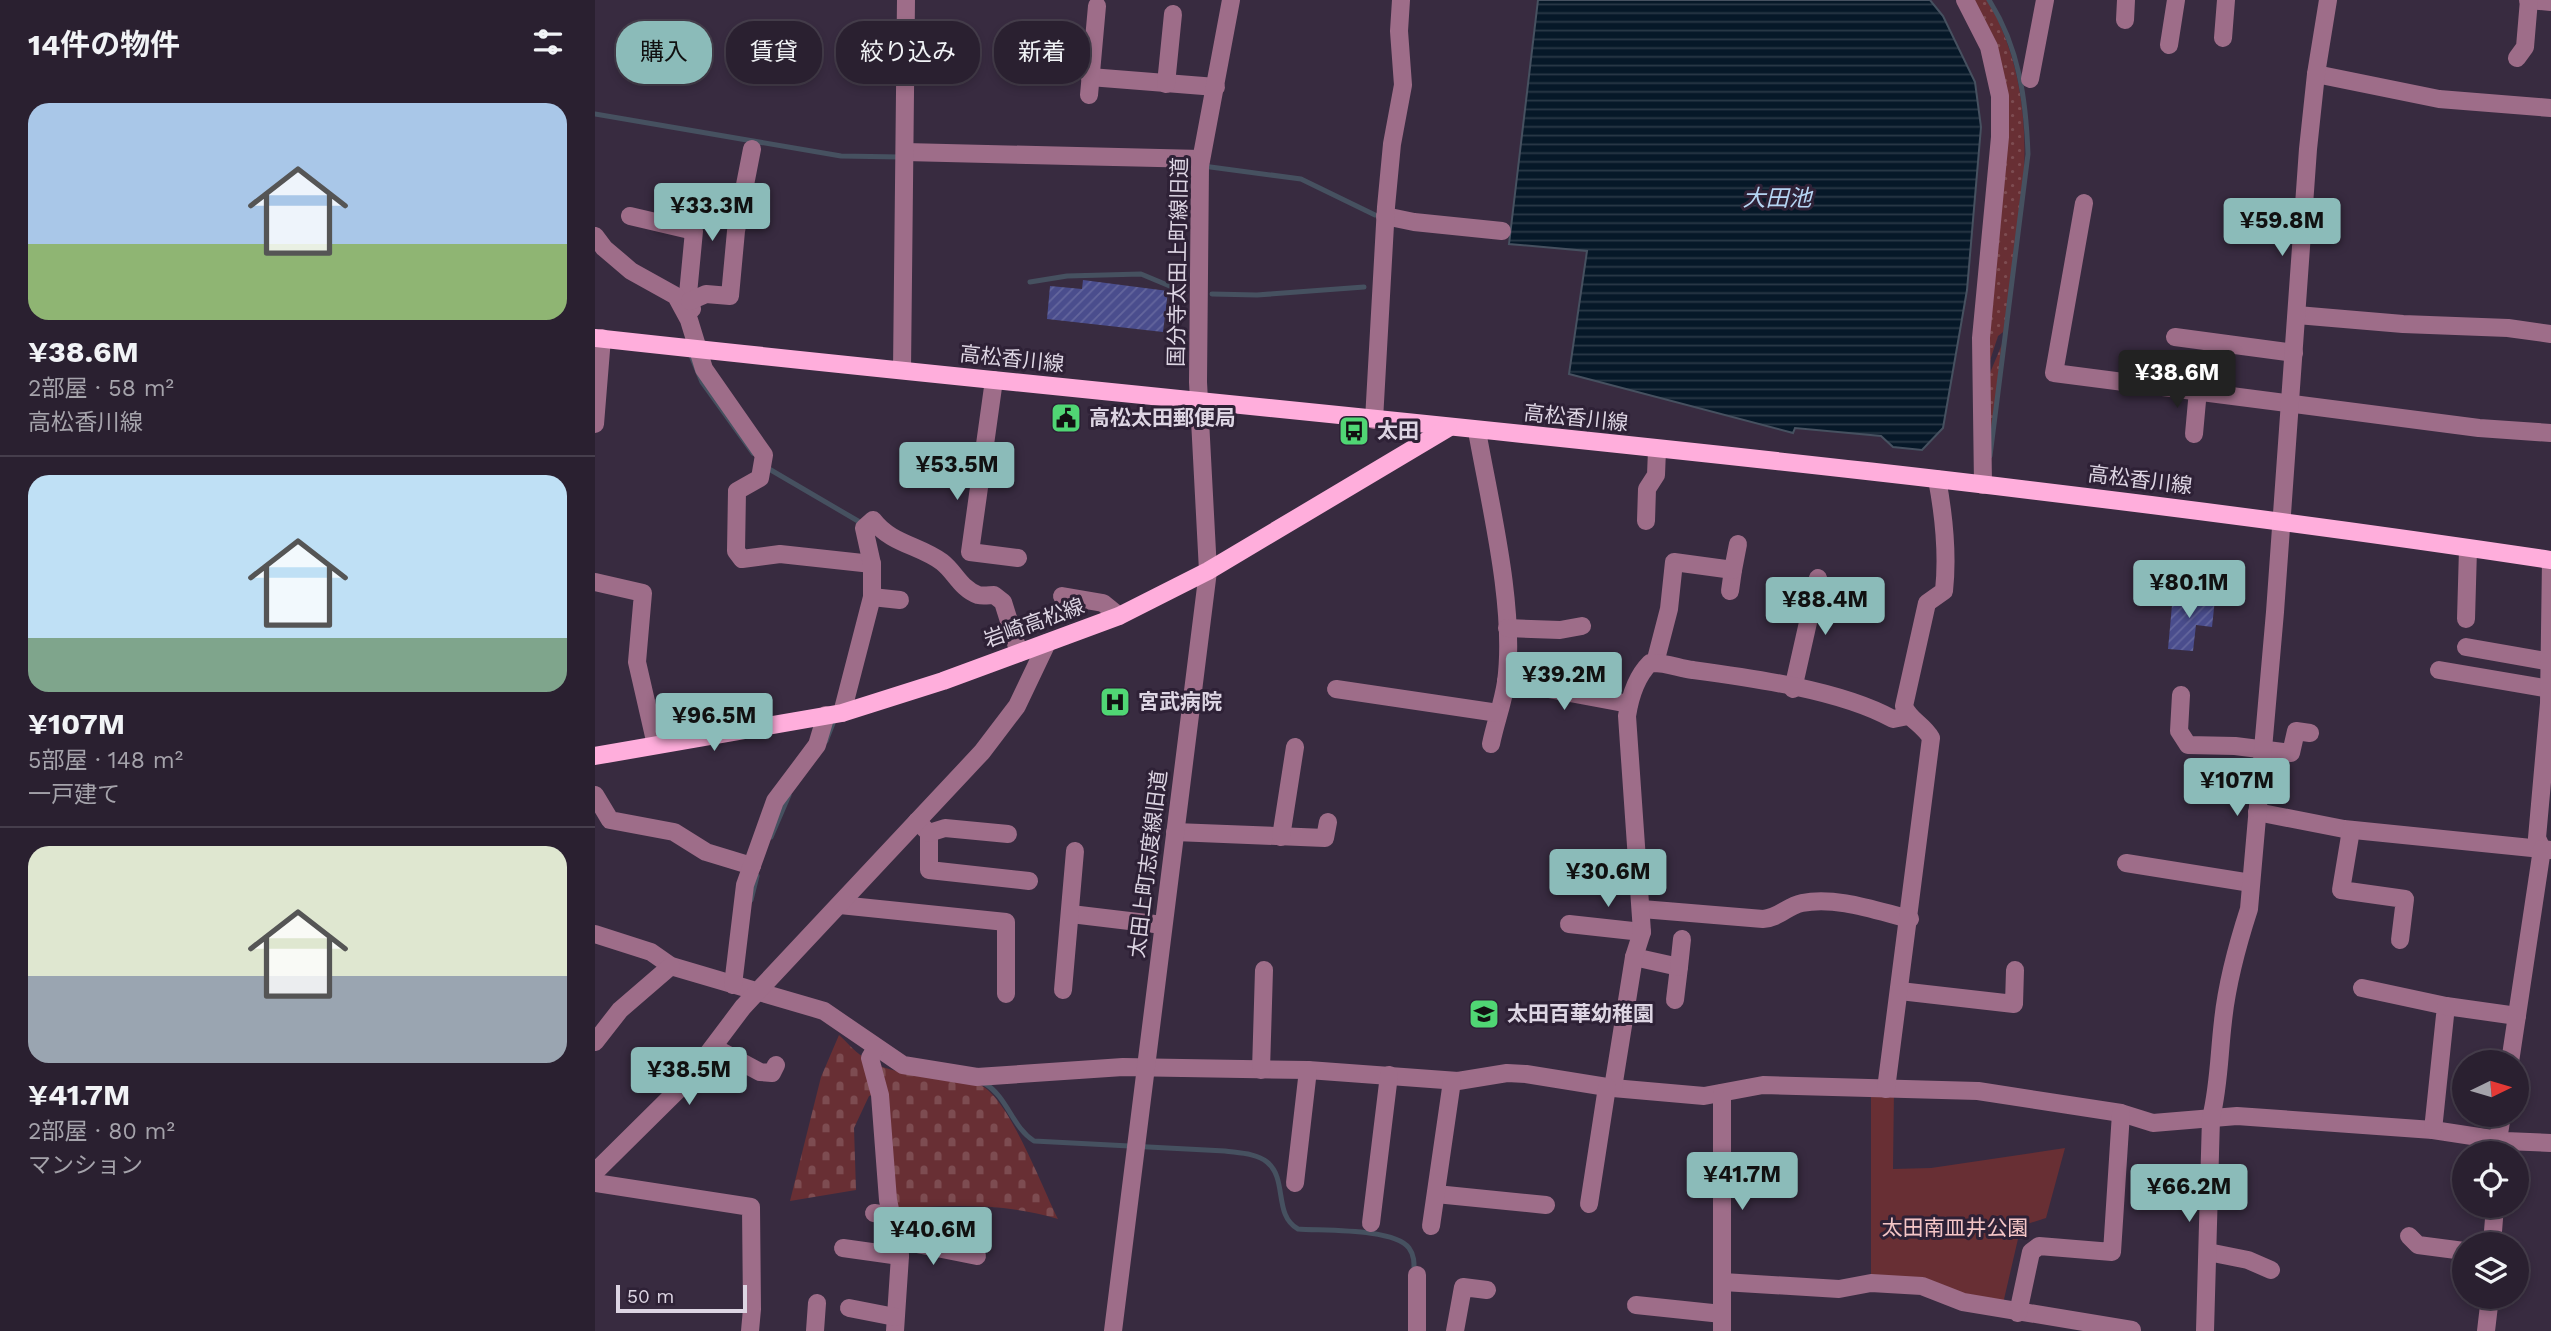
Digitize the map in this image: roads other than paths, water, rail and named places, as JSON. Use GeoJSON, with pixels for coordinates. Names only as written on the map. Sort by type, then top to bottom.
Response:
{"type":"FeatureCollection","features":[{"type":"Feature","properties":{"kind":"main road","name":"高松香川線"},"geometry":{"type":"LineString","coordinates":[[599,338],[1937,479],[2281,521],[2551,560]]}},
{"type":"Feature","properties":{"kind":"main road","name":"岩崎高松線"},"geometry":{"type":"LineString","coordinates":[[595,757],[834,714],[943,681],[1119,616],[1207,571],[1448,428]]}},
{"type":"Feature","properties":{"kind":"street"},"geometry":{"type":"LineString","coordinates":[[902,370],[906,0]]}},
{"type":"Feature","properties":{"kind":"street","name":"国分寺太田上町線旧道"},"geometry":{"type":"LineString","coordinates":[[1201,401],[1198,382],[1200,165],[1231,0]]}},
{"type":"Feature","properties":{"kind":"street"},"geometry":{"type":"LineString","coordinates":[[1374,420],[1385,216],[1392,144],[1403,85],[1399,31],[1401,0]]}},
{"type":"Feature","properties":{"kind":"street"},"geometry":{"type":"LineString","coordinates":[[1965,0],[1989,47],[2000,107],[1981,338],[1983,485]]}},
{"type":"Feature","properties":{"kind":"street"},"geometry":{"type":"LineString","coordinates":[[2030,79],[2045,0]]}},
{"type":"Feature","properties":{"kind":"street"},"geometry":{"type":"LineString","coordinates":[[2125,20],[2126,0]]}},
{"type":"Feature","properties":{"kind":"street"},"geometry":{"type":"LineString","coordinates":[[2169,45],[2176,0]]}},
{"type":"Feature","properties":{"kind":"street"},"geometry":{"type":"LineString","coordinates":[[2223,38],[2226,0]]}},
{"type":"Feature","properties":{"kind":"street"},"geometry":{"type":"LineString","coordinates":[[2205,1331],[2211,1118],[2217,1095],[2223,1019],[2234,955],[2249,909],[2316,74],[2328,0]]}},
{"type":"Feature","properties":{"kind":"street"},"geometry":{"type":"LineString","coordinates":[[2517,58],[2525,47],[2529,0],[2551,2]]}},
{"type":"Feature","properties":{"kind":"street"},"geometry":{"type":"LineString","coordinates":[[1097,6],[1089,86],[1166,84],[1216,87]]}},
{"type":"Feature","properties":{"kind":"street"},"geometry":{"type":"LineString","coordinates":[[1166,84],[1173,14]]}},
{"type":"Feature","properties":{"kind":"street"},"geometry":{"type":"LineString","coordinates":[[2316,74],[2439,99],[2551,108]]}},
{"type":"Feature","properties":{"kind":"street"},"geometry":{"type":"LineString","coordinates":[[690,301],[706,294],[730,296],[736,231],[752,149]]}},
{"type":"Feature","properties":{"kind":"street"},"geometry":{"type":"LineString","coordinates":[[905,156],[1200,165]]}},
{"type":"Feature","properties":{"kind":"street"},"geometry":{"type":"LineString","coordinates":[[2084,203],[2054,373],[2290,401],[2479,428],[2551,433]]}},
{"type":"Feature","properties":{"kind":"street"},"geometry":{"type":"LineString","coordinates":[[630,216],[694,231],[688,294],[693,348]]}},
{"type":"Feature","properties":{"kind":"street"},"geometry":{"type":"LineString","coordinates":[[1385,216],[1414,222],[1502,231]]}},
{"type":"Feature","properties":{"kind":"street"},"geometry":{"type":"LineString","coordinates":[[595,236],[604,248],[631,271],[676,296],[689,320],[693,348],[704,369],[764,455],[760,478],[737,491],[736,551],[742,559],[780,554],[872,564]]}},
{"type":"Feature","properties":{"kind":"street"},"geometry":{"type":"LineString","coordinates":[[2297,315],[2403,324],[2508,328],[2551,334]]}},
{"type":"Feature","properties":{"kind":"street"},"geometry":{"type":"LineString","coordinates":[[2175,337],[2294,353]]}},
{"type":"Feature","properties":{"kind":"street"},"geometry":{"type":"LineString","coordinates":[[595,425],[599,338]]}},
{"type":"Feature","properties":{"kind":"street"},"geometry":{"type":"LineString","coordinates":[[994,380],[970,552],[1018,558]]}},
{"type":"Feature","properties":{"kind":"street"},"geometry":{"type":"LineString","coordinates":[[2194,434],[2198,390]]}},
{"type":"Feature","properties":{"kind":"street","name":"太田上町志度線旧道"},"geometry":{"type":"LineString","coordinates":[[1113,1331],[1207,571],[1201,401]]}},
{"type":"Feature","properties":{"kind":"street"},"geometry":{"type":"LineString","coordinates":[[1477,431],[1497,544],[1507,628],[1506,681],[1491,744]]}},
{"type":"Feature","properties":{"kind":"street"},"geometry":{"type":"LineString","coordinates":[[1646,521],[1647,489],[1655,475],[1657,450]]}},
{"type":"Feature","properties":{"kind":"street"},"geometry":{"type":"LineString","coordinates":[[1886,1089],[1910,919],[1931,738],[1925,727],[1908,716],[1904,706],[1927,603],[1944,592],[1944,515],[1937,479]]}},
{"type":"Feature","properties":{"kind":"street"},"geometry":{"type":"LineString","coordinates":[[733,985],[745,885],[775,802],[817,744],[834,714],[872,597],[872,564],[864,528],[873,520],[890,537],[943,563],[957,581],[968,589],[979,595],[995,595],[1003,602],[1020,653]]}},
{"type":"Feature","properties":{"kind":"street"},"geometry":{"type":"LineString","coordinates":[[1730,591],[1738,544]]}},
{"type":"Feature","properties":{"kind":"street"},"geometry":{"type":"LineString","coordinates":[[2466,619],[2468,549]]}},
{"type":"Feature","properties":{"kind":"street"},"geometry":{"type":"LineString","coordinates":[[2512,1050],[2546,849],[2537,838],[2545,812],[2547,774],[2551,560]]}},
{"type":"Feature","properties":{"kind":"street"},"geometry":{"type":"LineString","coordinates":[[1655,663],[1669,609],[1674,562],[1733,569]]}},
{"type":"Feature","properties":{"kind":"street"},"geometry":{"type":"LineString","coordinates":[[1793,689],[1818,578]]}},
{"type":"Feature","properties":{"kind":"street"},"geometry":{"type":"LineString","coordinates":[[595,582],[643,593],[638,663],[656,745]]}},
{"type":"Feature","properties":{"kind":"street"},"geometry":{"type":"LineString","coordinates":[[1062,596],[1103,603],[1119,616]]}},
{"type":"Feature","properties":{"kind":"street"},"geometry":{"type":"LineString","coordinates":[[872,597],[900,600]]}},
{"type":"Feature","properties":{"kind":"street"},"geometry":{"type":"LineString","coordinates":[[1507,628],[1560,630],[1582,626]]}},
{"type":"Feature","properties":{"kind":"street"},"geometry":{"type":"LineString","coordinates":[[595,1172],[688,1080],[757,992],[840,905],[923,827],[1017,706],[1047,643]]}},
{"type":"Feature","properties":{"kind":"street"},"geometry":{"type":"LineString","coordinates":[[2466,648],[2550,662]]}},
{"type":"Feature","properties":{"kind":"street"},"geometry":{"type":"LineString","coordinates":[[1589,1204],[1642,932],[1627,716],[1629,704],[1644,670],[1655,663],[1718,672],[1877,710],[1893,719],[1908,716]]}},
{"type":"Feature","properties":{"kind":"street"},"geometry":{"type":"LineString","coordinates":[[2439,670],[2550,689]]}},
{"type":"Feature","properties":{"kind":"street"},"geometry":{"type":"LineString","coordinates":[[1506,681],[1629,704]]}},
{"type":"Feature","properties":{"kind":"street"},"geometry":{"type":"LineString","coordinates":[[1336,689],[1498,713]]}},
{"type":"Feature","properties":{"kind":"street"},"geometry":{"type":"LineString","coordinates":[[2181,695],[2179,732],[2188,745],[2235,746],[2291,753],[2296,732],[2310,733]]}},
{"type":"Feature","properties":{"kind":"street"},"geometry":{"type":"LineString","coordinates":[[1281,836],[1295,747]]}},
{"type":"Feature","properties":{"kind":"street"},"geometry":{"type":"LineString","coordinates":[[595,795],[610,820],[674,832],[706,852],[752,866]]}},
{"type":"Feature","properties":{"kind":"street"},"geometry":{"type":"LineString","coordinates":[[2257,812],[2351,830],[2546,849]]}},
{"type":"Feature","properties":{"kind":"street"},"geometry":{"type":"LineString","coordinates":[[1175,832],[1325,838],[1328,822]]}},
{"type":"Feature","properties":{"kind":"street"},"geometry":{"type":"LineString","coordinates":[[923,827],[1007,834]]}},
{"type":"Feature","properties":{"kind":"street"},"geometry":{"type":"LineString","coordinates":[[923,827],[929,870],[1030,881]]}},
{"type":"Feature","properties":{"kind":"street"},"geometry":{"type":"LineString","coordinates":[[2351,830],[2341,890],[2405,900],[2400,940]]}},
{"type":"Feature","properties":{"kind":"street"},"geometry":{"type":"LineString","coordinates":[[1063,990],[1075,851]]}},
{"type":"Feature","properties":{"kind":"street"},"geometry":{"type":"LineString","coordinates":[[2126,863],[2251,883]]}},
{"type":"Feature","properties":{"kind":"street"},"geometry":{"type":"LineString","coordinates":[[1642,909],[1775,919],[1802,903],[1840,904],[1910,919]]}},
{"type":"Feature","properties":{"kind":"street"},"geometry":{"type":"LineString","coordinates":[[840,905],[1006,922],[1006,994]]}},
{"type":"Feature","properties":{"kind":"street"},"geometry":{"type":"LineString","coordinates":[[1071,914],[1163,925]]}},
{"type":"Feature","properties":{"kind":"street"},"geometry":{"type":"LineString","coordinates":[[1569,924],[1642,932]]}},
{"type":"Feature","properties":{"kind":"street"},"geometry":{"type":"LineString","coordinates":[[595,934],[651,952],[671,966],[824,1010],[873,1053],[902,1065],[977,1077],[1123,1067],[1308,1070],[1452,1081],[1526,1074],[1610,1087],[1704,1096],[1763,1085],[1999,1093],[2121,1113],[2153,1123],[2237,1116],[2433,1130],[2478,1141]]}},
{"type":"Feature","properties":{"kind":"street"},"geometry":{"type":"LineString","coordinates":[[1675,1000],[1682,939]]}},
{"type":"Feature","properties":{"kind":"street"},"geometry":{"type":"LineString","coordinates":[[1635,957],[1679,967]]}},
{"type":"Feature","properties":{"kind":"street"},"geometry":{"type":"LineString","coordinates":[[595,1042],[620,1010],[671,966]]}},
{"type":"Feature","properties":{"kind":"street"},"geometry":{"type":"LineString","coordinates":[[1261,1070],[1264,970]]}},
{"type":"Feature","properties":{"kind":"street"},"geometry":{"type":"LineString","coordinates":[[1900,991],[2014,1004],[2015,970]]}},
{"type":"Feature","properties":{"kind":"street"},"geometry":{"type":"LineString","coordinates":[[2362,988],[2446,1006],[2517,1016]]}},
{"type":"Feature","properties":{"kind":"street"},"geometry":{"type":"LineString","coordinates":[[2433,1130],[2446,1006]]}},
{"type":"Feature","properties":{"kind":"street"},"geometry":{"type":"LineString","coordinates":[[715,1048],[760,1072],[772,1073],[776,1065]]}},
{"type":"Feature","properties":{"kind":"street"},"geometry":{"type":"LineString","coordinates":[[849,1308],[895,1324],[898,1248],[888,1200],[880,1095],[873,1053]]}},
{"type":"Feature","properties":{"kind":"street"},"geometry":{"type":"LineString","coordinates":[[1294,1184],[1308,1070]]}},
{"type":"Feature","properties":{"kind":"street"},"geometry":{"type":"LineString","coordinates":[[1371,1223],[1389,1075]]}},
{"type":"Feature","properties":{"kind":"street"},"geometry":{"type":"LineString","coordinates":[[1431,1226],[1452,1081]]}},
{"type":"Feature","properties":{"kind":"street"},"geometry":{"type":"LineString","coordinates":[[1636,1305],[1722,1322],[1722,1093]]}},
{"type":"Feature","properties":{"kind":"street"},"geometry":{"type":"LineString","coordinates":[[2020,1320],[2031,1252],[2039,1246],[2112,1252],[2121,1113]]}},
{"type":"Feature","properties":{"kind":"street"},"geometry":{"type":"LineString","coordinates":[[2527,1141],[2550,1137]]}},
{"type":"Feature","properties":{"kind":"street"},"geometry":{"type":"LineString","coordinates":[[595,1183],[751,1207],[750,1331]]}},
{"type":"Feature","properties":{"kind":"street"},"geometry":{"type":"LineString","coordinates":[[1436,1194],[1546,1205]]}},
{"type":"Feature","properties":{"kind":"street"},"geometry":{"type":"LineString","coordinates":[[874,1213],[893,1216]]}},
{"type":"Feature","properties":{"kind":"street"},"geometry":{"type":"LineString","coordinates":[[2409,1236],[2418,1245],[2452,1249]]}},
{"type":"Feature","properties":{"kind":"street"},"geometry":{"type":"LineString","coordinates":[[843,1248],[898,1248],[977,1256]]}},
{"type":"Feature","properties":{"kind":"street"},"geometry":{"type":"LineString","coordinates":[[2208,1252],[2248,1260],[2271,1270]]}},
{"type":"Feature","properties":{"kind":"street"},"geometry":{"type":"LineString","coordinates":[[1417,1275],[1417,1331]]}},
{"type":"Feature","properties":{"kind":"street"},"geometry":{"type":"LineString","coordinates":[[1723,1282],[1839,1289],[1871,1283],[1922,1286],[2020,1320],[2132,1330]]}},
{"type":"Feature","properties":{"kind":"street"},"geometry":{"type":"LineString","coordinates":[[1455,1331],[1463,1287],[1487,1290]]}},
{"type":"Feature","properties":{"kind":"street"},"geometry":{"type":"LineString","coordinates":[[815,1331],[817,1303]]}},
{"type":"Feature","properties":{"kind":"street"},"geometry":{"type":"LineString","coordinates":[[2486,1331],[2489,1309]]}},
{"type":"Feature","properties":{"kind":"water","name":"大田池"},"geometry":{"type":"Polygon","coordinates":[[[1538,0],[1930,0],[1943,16],[1975,82],[1981,127],[1967,290],[1943,428],[1922,450],[1893,447],[1881,436],[1795,428],[1793,433],[1569,374],[1587,251],[1509,244],[1538,0]]]}},
{"type":"Feature","properties":{"kind":"waterway"},"geometry":{"type":"LineString","coordinates":[[1989,0],[2007,36],[2019,74],[2028,154],[1990,456]]}},
{"type":"Feature","properties":{"kind":"waterway"},"geometry":{"type":"LineString","coordinates":[[595,114],[841,156],[900,157]]}},
{"type":"Feature","properties":{"kind":"waterway"},"geometry":{"type":"LineString","coordinates":[[1203,166],[1301,179],[1375,215]]}},
{"type":"Feature","properties":{"kind":"waterway"},"geometry":{"type":"LineString","coordinates":[[1030,282],[1067,276],[1141,274],[1184,292]]}},
{"type":"Feature","properties":{"kind":"waterway"},"geometry":{"type":"LineString","coordinates":[[1212,294],[1257,295],[1364,287]]}},
{"type":"Feature","properties":{"kind":"waterway"},"geometry":{"type":"LineString","coordinates":[[690,353],[702,382],[753,453]]}},
{"type":"Feature","properties":{"kind":"waterway"},"geometry":{"type":"LineString","coordinates":[[764,466],[858,521],[859,528]]}},
{"type":"Feature","properties":{"kind":"waterway"},"geometry":{"type":"LineString","coordinates":[[826,741],[835,718]]}},
{"type":"Feature","properties":{"kind":"waterway"},"geometry":{"type":"LineString","coordinates":[[771,837],[789,795]]}},
{"type":"Feature","properties":{"kind":"waterway"},"geometry":{"type":"LineString","coordinates":[[751,900],[757,876]]}},
{"type":"Feature","properties":{"kind":"waterway"},"geometry":{"type":"LineString","coordinates":[[984,1083],[999,1096],[1020,1128],[1034,1141],[1225,1151],[1258,1157],[1273,1169],[1290,1223],[1298,1229],[1389,1237],[1409,1248],[1414,1261],[1414,1274]]}},
{"type":"Feature","properties":{"kind":"place","name":"高松太田郵便局"},"geometry":{"type":"Point","coordinates":[1066,418]}},
{"type":"Feature","properties":{"kind":"place","name":"太田"},"geometry":{"type":"Point","coordinates":[1354,431]}},
{"type":"Feature","properties":{"kind":"place","name":"宮武病院"},"geometry":{"type":"Point","coordinates":[1115,702]}},
{"type":"Feature","properties":{"kind":"place","name":"太田百華幼稚園"},"geometry":{"type":"Point","coordinates":[1484,1014]}},
{"type":"Feature","properties":{"kind":"park label","name":"太田南皿井公園"},"geometry":{"type":"Point","coordinates":[1955,1228]}}]}
